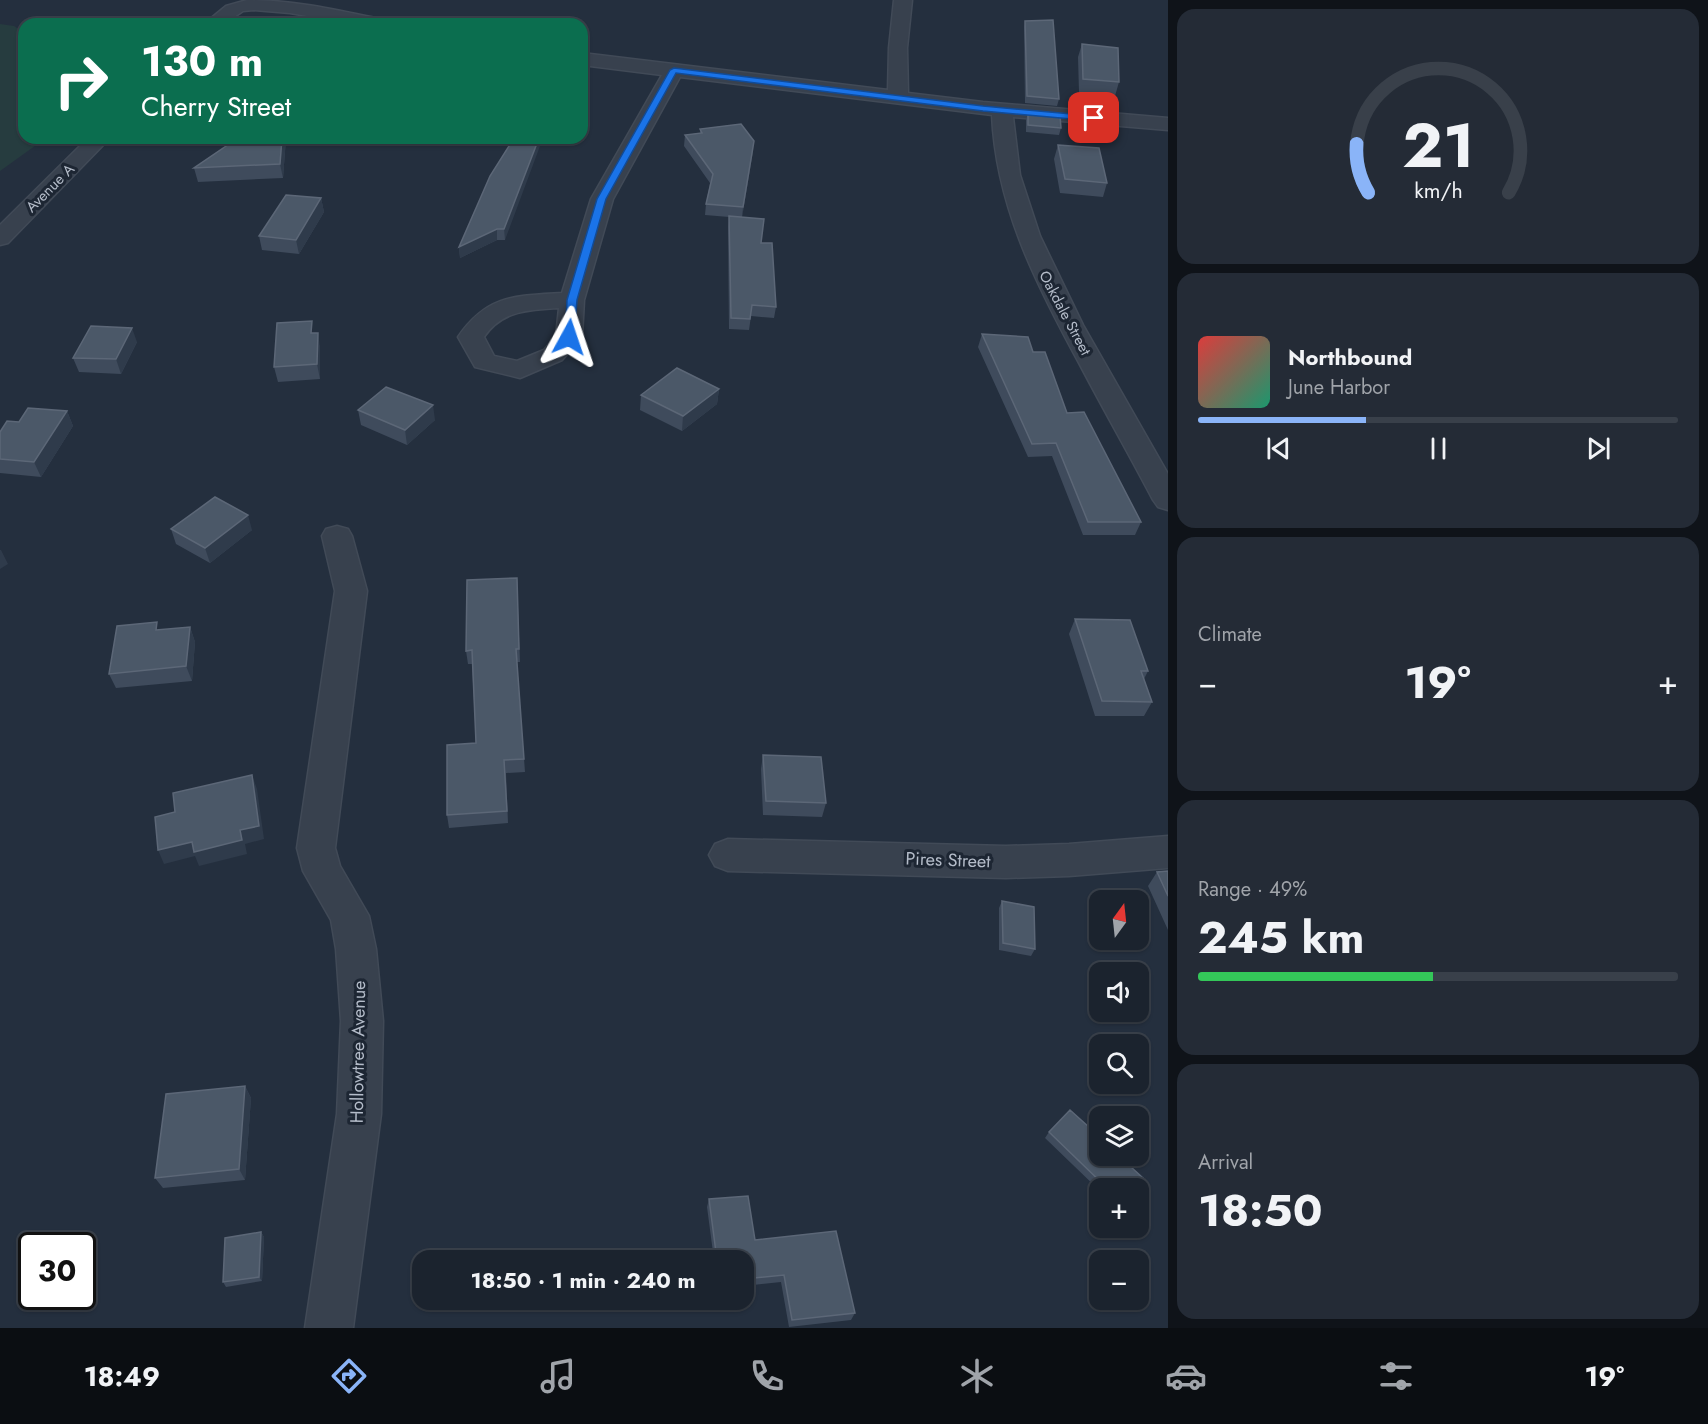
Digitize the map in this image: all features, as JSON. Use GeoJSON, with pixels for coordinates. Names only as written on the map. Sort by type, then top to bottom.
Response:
{"type":"FeatureCollection","features":[{"type":"Feature","properties":{"kind":"street"},"geometry":{"type":"LineString","coordinates":[[898,98],[898,48],[903,0]]}},
{"type":"Feature","properties":{"kind":"street"},"geometry":{"type":"LineString","coordinates":[[221,18],[245,2],[281,4],[350,18]]}},
{"type":"Feature","properties":{"kind":"street"},"geometry":{"type":"LineString","coordinates":[[588,60],[1002,111],[1168,124]]}},
{"type":"Feature","properties":{"kind":"street"},"geometry":{"type":"LineString","coordinates":[[572,300],[602,199],[674,70]]}},
{"type":"Feature","properties":{"kind":"street","name":"Oakdale Street"},"geometry":{"type":"LineString","coordinates":[[1002,111],[1007,157],[1022,220],[1032,247],[1075,333],[1168,500]]}},
{"type":"Feature","properties":{"kind":"street","name":"Avenue A"},"geometry":{"type":"LineString","coordinates":[[0,238],[94,144]]}},
{"type":"Feature","properties":{"kind":"street","name":"Hollowtree Avenue"},"geometry":{"type":"LineString","coordinates":[[329,1328],[359,1114],[362,1021],[356,949],[350,916],[322,871],[316,848],[351,591],[337,536]]}},
{"type":"Feature","properties":{"kind":"street","name":"Pires Street"},"geometry":{"type":"LineString","coordinates":[[728,855],[876,856],[1006,862],[1069,860],[1168,852]]}},
{"type":"Feature","properties":{"kind":"green space"},"geometry":{"type":"Polygon","coordinates":[[[0,24],[18,29],[18,144],[38,144],[0,171],[0,24]]]}},
{"type":"Feature","properties":{"kind":"building"},"geometry":{"type":"Polygon","coordinates":[[[1053,20],[1059,99],[1027,96],[1025,21],[1053,20]]]}},
{"type":"Feature","properties":{"kind":"building"},"geometry":{"type":"Polygon","coordinates":[[[1082,44],[1118,48],[1119,82],[1083,79],[1082,44]]]}},
{"type":"Feature","properties":{"kind":"building"},"geometry":{"type":"Polygon","coordinates":[[[1028,113],[1060,116],[1061,128],[1028,125],[1028,113]]]}},
{"type":"Feature","properties":{"kind":"building"},"geometry":{"type":"Polygon","coordinates":[[[741,124],[754,141],[743,207],[706,204],[713,174],[685,135],[702,133],[700,129],[741,124]]]}},
{"type":"Feature","properties":{"kind":"building"},"geometry":{"type":"Polygon","coordinates":[[[229,144],[282,144],[280,164],[194,168],[229,144]]]}},
{"type":"Feature","properties":{"kind":"building"},"geometry":{"type":"Polygon","coordinates":[[[510,144],[537,144],[504,229],[497,229],[459,247],[490,176],[510,144]]]}},
{"type":"Feature","properties":{"kind":"building"},"geometry":{"type":"Polygon","coordinates":[[[1058,145],[1099,148],[1107,183],[1065,179],[1058,145]]]}},
{"type":"Feature","properties":{"kind":"building"},"geometry":{"type":"Polygon","coordinates":[[[286,195],[321,198],[296,240],[259,236],[286,195]]]}},
{"type":"Feature","properties":{"kind":"building"},"geometry":{"type":"Polygon","coordinates":[[[729,216],[764,219],[761,243],[772,243],[776,307],[752,305],[750,319],[731,318],[729,216]]]}},
{"type":"Feature","properties":{"kind":"building"},"geometry":{"type":"Polygon","coordinates":[[[312,321],[311,333],[318,333],[317,364],[274,367],[277,323],[312,321]]]}},
{"type":"Feature","properties":{"kind":"building"},"geometry":{"type":"Polygon","coordinates":[[[91,326],[132,328],[116,359],[73,358],[91,326]]]}},
{"type":"Feature","properties":{"kind":"building"},"geometry":{"type":"Polygon","coordinates":[[[982,334],[1028,337],[1033,352],[1045,352],[1067,413],[1084,412],[1141,522],[1088,522],[1056,443],[1032,444],[982,334]]]}},
{"type":"Feature","properties":{"kind":"building"},"geometry":{"type":"Polygon","coordinates":[[[677,368],[719,389],[683,416],[641,395],[677,368]]]}},
{"type":"Feature","properties":{"kind":"building"},"geometry":{"type":"Polygon","coordinates":[[[386,387],[433,405],[405,430],[358,410],[386,387]]]}},
{"type":"Feature","properties":{"kind":"building"},"geometry":{"type":"Polygon","coordinates":[[[28,408],[67,411],[34,462],[0,459],[0,432],[7,421],[19,422],[28,408]]]}},
{"type":"Feature","properties":{"kind":"building"},"geometry":{"type":"Polygon","coordinates":[[[215,497],[248,515],[205,548],[171,529],[215,497]]]}},
{"type":"Feature","properties":{"kind":"building"},"geometry":{"type":"Polygon","coordinates":[[[517,578],[519,649],[516,649],[524,759],[504,760],[507,811],[447,815],[447,745],[476,743],[472,650],[466,651],[467,580],[517,578]]]}},
{"type":"Feature","properties":{"kind":"building"},"geometry":{"type":"Polygon","coordinates":[[[1075,619],[1130,620],[1148,671],[1141,671],[1152,702],[1102,701],[1075,619]]]}},
{"type":"Feature","properties":{"kind":"building"},"geometry":{"type":"Polygon","coordinates":[[[157,622],[156,630],[190,627],[186,666],[109,674],[117,626],[157,622]]]}},
{"type":"Feature","properties":{"kind":"building"},"geometry":{"type":"Polygon","coordinates":[[[763,755],[821,757],[826,803],[766,801],[763,755]]]}},
{"type":"Feature","properties":{"kind":"building"},"geometry":{"type":"Polygon","coordinates":[[[252,775],[259,826],[240,830],[242,840],[194,852],[192,842],[158,850],[155,817],[175,812],[173,793],[252,775]]]}},
{"type":"Feature","properties":{"kind":"building"},"geometry":{"type":"Polygon","coordinates":[[[1168,871],[1168,896],[1157,872],[1168,871]]]}},
{"type":"Feature","properties":{"kind":"building"},"geometry":{"type":"Polygon","coordinates":[[[1002,901],[1034,907],[1035,949],[1003,943],[1002,901]]]}},
{"type":"Feature","properties":{"kind":"building"},"geometry":{"type":"Polygon","coordinates":[[[245,1086],[239,1169],[155,1178],[166,1094],[245,1086]]]}},
{"type":"Feature","properties":{"kind":"building"},"geometry":{"type":"Polygon","coordinates":[[[1070,1110],[1089,1127],[1089,1166],[1130,1166],[1143,1178],[1097,1178],[1049,1132],[1070,1110]]]}},
{"type":"Feature","properties":{"kind":"building"},"geometry":{"type":"Polygon","coordinates":[[[748,1196],[755,1240],[836,1231],[855,1313],[792,1320],[784,1275],[754,1278],[754,1250],[716,1250],[709,1199],[748,1196]]]}},
{"type":"Feature","properties":{"kind":"building"},"geometry":{"type":"Polygon","coordinates":[[[261,1232],[259,1277],[223,1282],[225,1238],[261,1232]]]}},
{"type":"Feature","properties":{"kind":"route"},"geometry":{"type":"LineString","coordinates":[[569,337],[572,300],[602,199],[674,70],[908,100],[1094,118]]}}]}
